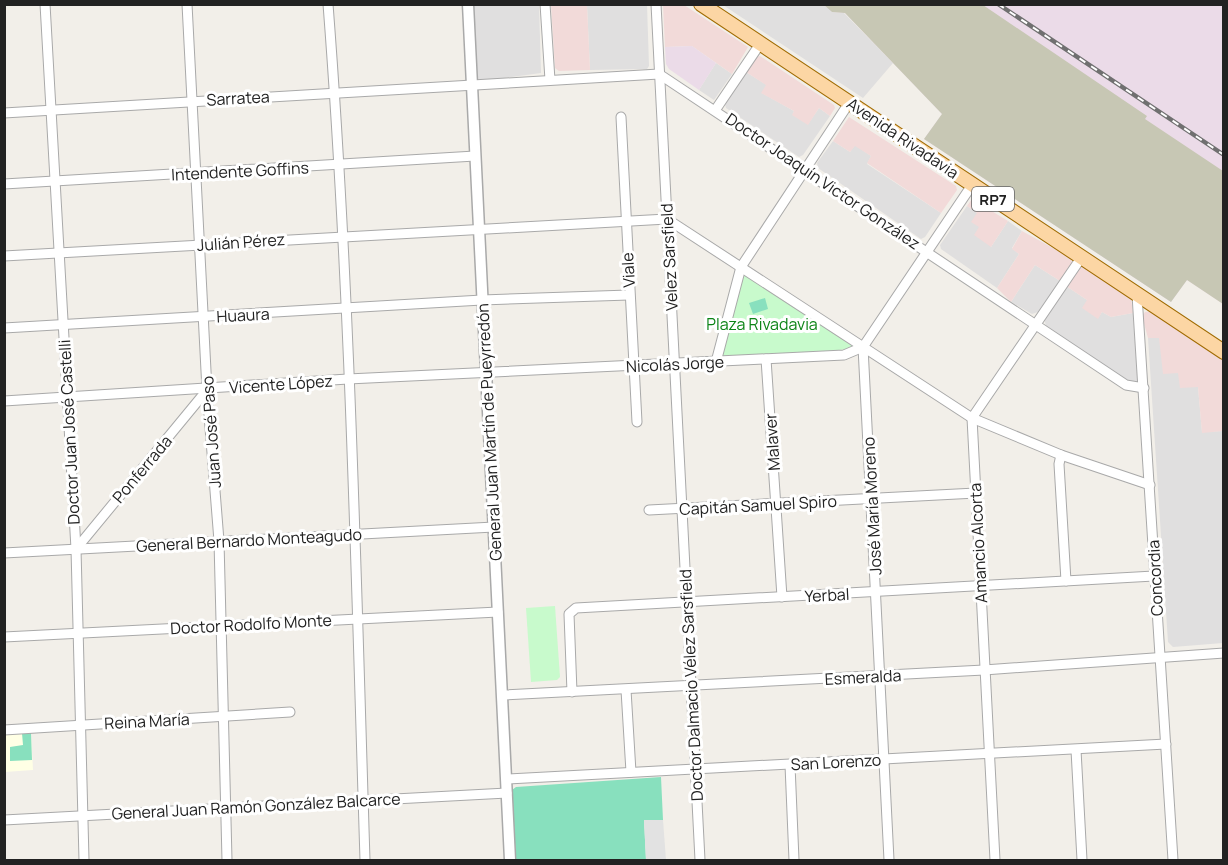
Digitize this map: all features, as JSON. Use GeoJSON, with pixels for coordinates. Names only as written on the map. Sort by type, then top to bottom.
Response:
{"type":"FeatureCollection","features":[{"type":"Feature","properties":{"kind":"main road","name":"Avenida Rivadavia"},"geometry":{"type":"LineString","coordinates":[[701,4],[1224,352]]}},
{"type":"Feature","properties":{"kind":"street","name":"Doctor Juan José Castelli"},"geometry":{"type":"LineString","coordinates":[[45,4],[76,549],[84,861]]}},
{"type":"Feature","properties":{"kind":"street","name":"Juan José Paso"},"geometry":{"type":"LineString","coordinates":[[187,4],[198,173],[207,390],[219,541],[227,861]]}},
{"type":"Feature","properties":{"kind":"street"},"geometry":{"type":"LineString","coordinates":[[328,4],[339,165],[356,535],[365,861]]}},
{"type":"Feature","properties":{"kind":"street","name":"General Juan Martín de Pueyrredón"},"geometry":{"type":"LineString","coordinates":[[468,4],[510,861]]}},
{"type":"Feature","properties":{"kind":"street"},"geometry":{"type":"LineString","coordinates":[[545,4],[550,80]]}},
{"type":"Feature","properties":{"kind":"street","name":"Velez Sarsfield"},"geometry":{"type":"LineString","coordinates":[[656,4],[683,509]]}},
{"type":"Feature","properties":{"kind":"street"},"geometry":{"type":"LineString","coordinates":[[716,109],[760,44]]}},
{"type":"Feature","properties":{"kind":"street"},"geometry":{"type":"LineString","coordinates":[[472,85],[659,74]]}},
{"type":"Feature","properties":{"kind":"street","name":"Doctor Joaquín Victor González"},"geometry":{"type":"LineString","coordinates":[[659,74],[716,109],[1126,385],[1144,388]]}},
{"type":"Feature","properties":{"kind":"street","name":"Sarratea"},"geometry":{"type":"LineString","coordinates":[[4,113],[472,85]]}},
{"type":"Feature","properties":{"kind":"street"},"geometry":{"type":"LineString","coordinates":[[716,362],[741,267],[849,103]]}},
{"type":"Feature","properties":{"kind":"street","name":"Viale"},"geometry":{"type":"LineString","coordinates":[[621,117],[637,422]]}},
{"type":"Feature","properties":{"kind":"street","name":"Intendente Goffins"},"geometry":{"type":"LineString","coordinates":[[4,184],[475,156]]}},
{"type":"Feature","properties":{"kind":"street"},"geometry":{"type":"LineString","coordinates":[[863,347],[972,185]]}},
{"type":"Feature","properties":{"kind":"street"},"geometry":{"type":"LineString","coordinates":[[667,219],[972,418],[1061,454],[1150,486]]}},
{"type":"Feature","properties":{"kind":"street","name":"Julián Pérez"},"geometry":{"type":"LineString","coordinates":[[4,256],[667,219]]}},
{"type":"Feature","properties":{"kind":"street"},"geometry":{"type":"LineString","coordinates":[[972,418],[1081,258]]}},
{"type":"Feature","properties":{"kind":"street","name":"Huaura"},"geometry":{"type":"LineString","coordinates":[[4,328],[482,300],[629,295]]}},
{"type":"Feature","properties":{"kind":"street","name":"Concordia"},"geometry":{"type":"LineString","coordinates":[[1137,295],[1173,861]]}},
{"type":"Feature","properties":{"kind":"street","name":"Nicolás Jorge"},"geometry":{"type":"LineString","coordinates":[[485,373],[844,355],[863,347]]}},
{"type":"Feature","properties":{"kind":"street","name":"José María Moreno"},"geometry":{"type":"LineString","coordinates":[[863,347],[873,500],[889,861]]}},
{"type":"Feature","properties":{"kind":"street","name":"Malaver"},"geometry":{"type":"LineString","coordinates":[[766,359],[782,597]]}},
{"type":"Feature","properties":{"kind":"street","name":"Vicente López"},"geometry":{"type":"LineString","coordinates":[[4,401],[485,373]]}},
{"type":"Feature","properties":{"kind":"street","name":"Ponferrada"},"geometry":{"type":"LineString","coordinates":[[76,549],[207,390]]}},
{"type":"Feature","properties":{"kind":"street","name":"Amancio Alcorta"},"geometry":{"type":"LineString","coordinates":[[972,418],[995,861]]}},
{"type":"Feature","properties":{"kind":"street"},"geometry":{"type":"LineString","coordinates":[[1061,454],[1059,464],[1066,581]]}},
{"type":"Feature","properties":{"kind":"street","name":"Capitán Samuel Spiro"},"geometry":{"type":"LineString","coordinates":[[649,510],[976,493]]}},
{"type":"Feature","properties":{"kind":"street","name":"Doctor Dalmacio Vélez Sarsfield"},"geometry":{"type":"LineString","coordinates":[[683,509],[700,861]]}},
{"type":"Feature","properties":{"kind":"street","name":"General Bernardo Monteagudo"},"geometry":{"type":"LineString","coordinates":[[4,553],[494,527]]}},
{"type":"Feature","properties":{"kind":"street","name":"Yerbal"},"geometry":{"type":"LineString","coordinates":[[572,692],[569,614],[572,610],[1154,576]]}},
{"type":"Feature","properties":{"kind":"street","name":"Doctor Rodolfo Monte"},"geometry":{"type":"LineString","coordinates":[[4,637],[498,612]]}},
{"type":"Feature","properties":{"kind":"street","name":"Esmeralda"},"geometry":{"type":"LineString","coordinates":[[503,696],[984,670],[1224,653]]}},
{"type":"Feature","properties":{"kind":"street"},"geometry":{"type":"LineString","coordinates":[[626,690],[631,772]]}},
{"type":"Feature","properties":{"kind":"street","name":"Reina María"},"geometry":{"type":"LineString","coordinates":[[4,730],[291,712]]}},
{"type":"Feature","properties":{"kind":"street","name":"San Lorenzo"},"geometry":{"type":"LineString","coordinates":[[507,779],[1166,744]]}},
{"type":"Feature","properties":{"kind":"street"},"geometry":{"type":"LineString","coordinates":[[1076,750],[1082,861]]}},
{"type":"Feature","properties":{"kind":"street"},"geometry":{"type":"LineString","coordinates":[[790,765],[794,861]]}},
{"type":"Feature","properties":{"kind":"street","name":"General Juan Ramón González Balcarce"},"geometry":{"type":"LineString","coordinates":[[4,820],[507,793]]}},
{"type":"Feature","properties":{"kind":"shaded area"},"geometry":{"type":"Polygon","coordinates":[[[474,5],[539,5],[541,73],[482,81],[477,78],[474,5]]]}},
{"type":"Feature","properties":{"kind":"shaded area"},"geometry":{"type":"Polygon","coordinates":[[[551,5],[587,5],[590,70],[559,71],[555,68],[551,5]]]}},
{"type":"Feature","properties":{"kind":"shaded area"},"geometry":{"type":"Polygon","coordinates":[[[587,5],[647,5],[649,66],[647,69],[590,70],[587,5]]]}},
{"type":"Feature","properties":{"kind":"shaded area"},"geometry":{"type":"Polygon","coordinates":[[[663,5],[684,5],[748,47],[732,74],[692,46],[665,47],[663,5]]]}},
{"type":"Feature","properties":{"kind":"shaded area"},"geometry":{"type":"Polygon","coordinates":[[[723,5],[824,5],[832,12],[844,13],[893,63],[863,98],[723,5]]]}},
{"type":"Feature","properties":{"kind":"shaded area"},"geometry":{"type":"Polygon","coordinates":[[[824,5],[1223,5],[1223,304],[1187,280],[1171,302],[924,139],[942,114],[845,13],[832,12],[824,5]]]}},
{"type":"Feature","properties":{"kind":"shaded area"},"geometry":{"type":"Polygon","coordinates":[[[824,5],[983,5],[1147,116],[1145,119],[1223,171],[1223,304],[1187,280],[1171,302],[924,139],[942,114],[845,13],[832,12],[824,5]]]}},
{"type":"Feature","properties":{"kind":"shaded area"},"geometry":{"type":"Polygon","coordinates":[[[692,46],[716,63],[699,90],[669,69],[666,64],[665,47],[692,46]]]}},
{"type":"Feature","properties":{"kind":"shaded area"},"geometry":{"type":"Polygon","coordinates":[[[760,56],[834,105],[835,108],[830,116],[819,108],[808,125],[792,115],[794,111],[761,93],[766,85],[746,72],[756,57],[760,56]]]}},
{"type":"Feature","properties":{"kind":"shaded area"},"geometry":{"type":"Polygon","coordinates":[[[716,63],[732,74],[714,100],[699,90],[716,63]]]}},
{"type":"Feature","properties":{"kind":"shaded area"},"geometry":{"type":"Polygon","coordinates":[[[746,72],[767,85],[762,93],[794,111],[793,114],[808,124],[819,108],[830,116],[803,155],[799,157],[726,108],[725,104],[746,72]]]}},
{"type":"Feature","properties":{"kind":"shaded area"},"geometry":{"type":"Polygon","coordinates":[[[849,117],[956,186],[957,190],[941,213],[867,163],[871,156],[855,146],[850,152],[833,141],[849,117]]]}},
{"type":"Feature","properties":{"kind":"shaded area"},"geometry":{"type":"Polygon","coordinates":[[[833,141],[850,152],[855,145],[871,156],[867,164],[941,213],[925,237],[921,239],[818,168],[817,163],[833,141]]]}},
{"type":"Feature","properties":{"kind":"shaded area"},"geometry":{"type":"Polygon","coordinates":[[[972,199],[1008,221],[991,247],[974,235],[979,227],[971,222],[977,213],[967,206],[972,199]]]}},
{"type":"Feature","properties":{"kind":"shaded area"},"geometry":{"type":"Polygon","coordinates":[[[967,206],[977,213],[979,227],[991,247],[1008,221],[1022,231],[1012,248],[1019,254],[997,288],[941,249],[940,245],[967,206]]]}},
{"type":"Feature","properties":{"kind":"shaded area"},"geometry":{"type":"Polygon","coordinates":[[[1022,231],[1071,258],[1072,263],[1060,281],[1035,265],[1011,302],[997,288],[1019,254],[1012,249],[1022,231]]]}},
{"type":"Feature","properties":{"kind":"shaded area"},"geometry":{"type":"Polygon","coordinates":[[[1035,265],[1060,281],[1038,312],[1032,314],[1011,302],[1035,265]]]}},
{"type":"Feature","properties":{"kind":"shaded area"},"geometry":{"type":"Polygon","coordinates":[[[1081,265],[1131,298],[1133,313],[1111,317],[1102,312],[1098,319],[1082,308],[1087,300],[1066,286],[1081,265]]]}},
{"type":"Feature","properties":{"kind":"shaded area"},"geometry":{"type":"Polygon","coordinates":[[[1066,286],[1087,300],[1098,318],[1102,312],[1111,317],[1133,313],[1138,378],[1136,383],[1128,383],[1046,326],[1044,318],[1066,286]]]}},
{"type":"Feature","properties":{"kind":"shaded area"},"geometry":{"type":"Polygon","coordinates":[[[1151,311],[1223,360],[1223,431],[1202,433],[1198,387],[1180,388],[1178,373],[1163,374],[1159,338],[1148,338],[1142,316],[1145,312],[1151,311]]]}},
{"type":"Feature","properties":{"kind":"shaded area"},"geometry":{"type":"Polygon","coordinates":[[[1159,337],[1178,373],[1198,387],[1202,432],[1223,431],[1223,643],[1173,647],[1168,642],[1148,338],[1159,337]]]}},
{"type":"Feature","properties":{"kind":"shaded area"},"geometry":{"type":"Polygon","coordinates":[[[31,733],[33,770],[5,772],[5,734],[31,733]]]}},
{"type":"Feature","properties":{"kind":"shaded area"},"geometry":{"type":"Polygon","coordinates":[[[644,820],[663,820],[666,860],[646,860],[644,820]]]}},
{"type":"Feature","properties":{"kind":"green space","name":"Plaza Rivadavia"},"geometry":{"type":"Polygon","coordinates":[[[741,267],[863,347],[766,359],[716,362],[741,267]]]}},
{"type":"Feature","properties":{"kind":"green space"},"geometry":{"type":"Polygon","coordinates":[[[765,298],[768,309],[753,314],[749,303],[765,298]]]}},
{"type":"Feature","properties":{"kind":"green space"},"geometry":{"type":"Polygon","coordinates":[[[555,606],[560,677],[557,680],[531,682],[526,608],[555,606]]]}},
{"type":"Feature","properties":{"kind":"green space"},"geometry":{"type":"Polygon","coordinates":[[[22,733],[31,733],[32,760],[10,761],[10,747],[23,745],[22,733]]]}},
{"type":"Feature","properties":{"kind":"green space"},"geometry":{"type":"Polygon","coordinates":[[[661,777],[663,820],[644,820],[646,860],[516,860],[512,790],[516,787],[661,777]]]}},
{"type":"Feature","properties":{"kind":"railway"},"geometry":{"type":"LineString","coordinates":[[998,4],[1224,155]]}}]}
